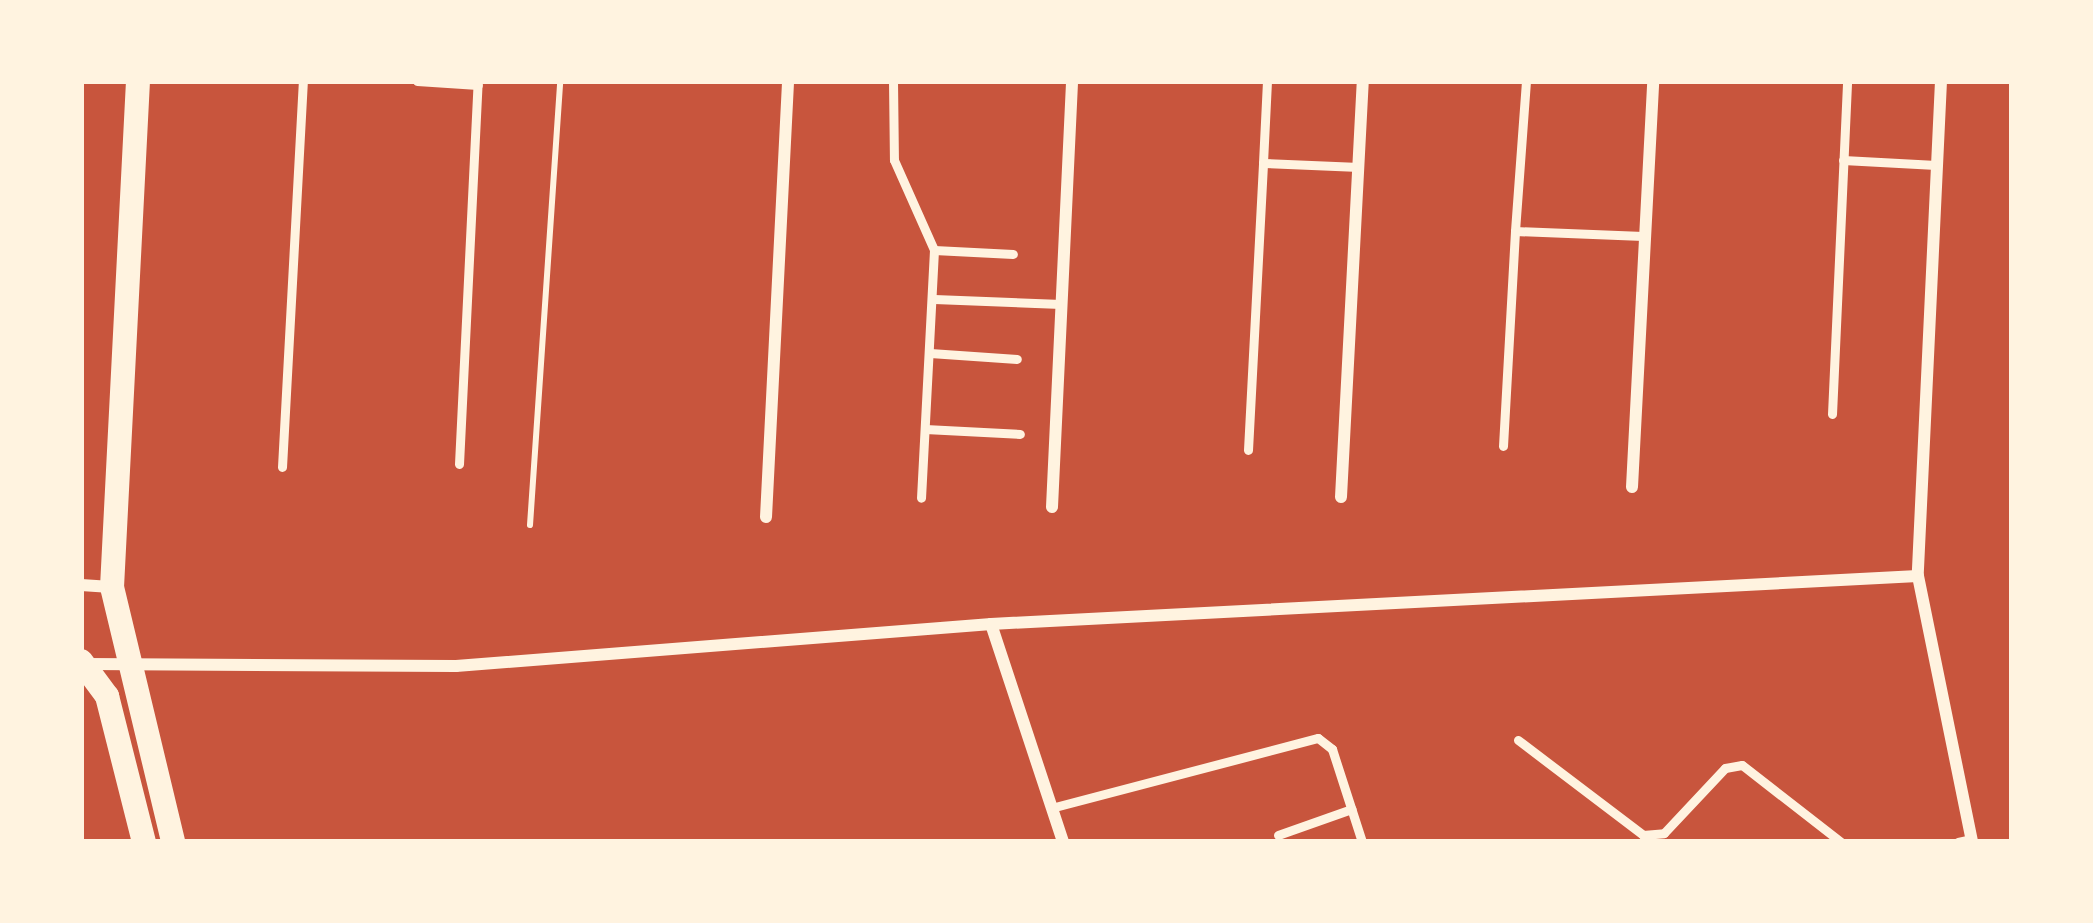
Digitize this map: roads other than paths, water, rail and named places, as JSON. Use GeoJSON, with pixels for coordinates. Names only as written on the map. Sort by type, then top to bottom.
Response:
{"type":"FeatureCollection","features":[{"type":"Feature","properties":{"kind":"main road"},"geometry":{"type":"LineString","coordinates":[[138,81],[112,587],[126,667],[173,842]]}},
{"type":"Feature","properties":{"kind":"main road"},"geometry":{"type":"LineString","coordinates":[[82,663],[107,696],[144,842]]}},
{"type":"Feature","properties":{"kind":"street"},"geometry":{"type":"LineString","coordinates":[[766,517],[788,81]]}},
{"type":"Feature","properties":{"kind":"street"},"geometry":{"type":"LineString","coordinates":[[1052,507],[1072,81]]}},
{"type":"Feature","properties":{"kind":"street"},"geometry":{"type":"LineString","coordinates":[[1341,497],[1363,81]]}},
{"type":"Feature","properties":{"kind":"street"},"geometry":{"type":"LineString","coordinates":[[1632,487],[1652,81]]}},
{"type":"Feature","properties":{"kind":"street"},"geometry":{"type":"LineString","coordinates":[[1941,81],[1918,576],[1967,841]]}},
{"type":"Feature","properties":{"kind":"street"},"geometry":{"type":"LineString","coordinates":[[82,663],[126,667],[456,666],[991,624],[1918,576]]}},
{"type":"Feature","properties":{"kind":"street"},"geometry":{"type":"LineString","coordinates":[[81,585],[112,587]]}},
{"type":"Feature","properties":{"kind":"street"},"geometry":{"type":"LineString","coordinates":[[991,624],[1063,842]]}},
{"type":"Feature","properties":{"kind":"lane"},"geometry":{"type":"LineString","coordinates":[[282,467],[303,81]]}},
{"type":"Feature","properties":{"kind":"lane"},"geometry":{"type":"LineString","coordinates":[[417,81],[478,83],[459,464]]}},
{"type":"Feature","properties":{"kind":"lane"},"geometry":{"type":"LineString","coordinates":[[893,81],[894,160],[934,250],[921,498]]}},
{"type":"Feature","properties":{"kind":"lane"},"geometry":{"type":"LineString","coordinates":[[1248,451],[1267,81]]}},
{"type":"Feature","properties":{"kind":"lane"},"geometry":{"type":"LineString","coordinates":[[1503,446],[1526,81]]}},
{"type":"Feature","properties":{"kind":"lane"},"geometry":{"type":"LineString","coordinates":[[1832,414],[1847,81]]}},
{"type":"Feature","properties":{"kind":"lane"},"geometry":{"type":"LineString","coordinates":[[1844,160],[1936,165]]}},
{"type":"Feature","properties":{"kind":"lane"},"geometry":{"type":"LineString","coordinates":[[1263,164],[1359,167]]}},
{"type":"Feature","properties":{"kind":"lane"},"geometry":{"type":"LineString","coordinates":[[1515,231],[1643,236]]}},
{"type":"Feature","properties":{"kind":"lane"},"geometry":{"type":"LineString","coordinates":[[934,250],[1013,254]]}},
{"type":"Feature","properties":{"kind":"lane"},"geometry":{"type":"LineString","coordinates":[[934,299],[1060,304]]}},
{"type":"Feature","properties":{"kind":"lane"},"geometry":{"type":"LineString","coordinates":[[930,353],[1017,359]]}},
{"type":"Feature","properties":{"kind":"lane"},"geometry":{"type":"LineString","coordinates":[[925,429],[1020,434]]}},
{"type":"Feature","properties":{"kind":"lane"},"geometry":{"type":"LineString","coordinates":[[1051,808],[1318,738],[1352,809],[1362,842]]}},
{"type":"Feature","properties":{"kind":"lane"},"geometry":{"type":"LineString","coordinates":[[1518,740],[1643,835],[1664,833],[1725,768],[1742,765],[1841,842]]}},
{"type":"Feature","properties":{"kind":"lane"},"geometry":{"type":"LineString","coordinates":[[1278,836],[1352,809]]}}]}
